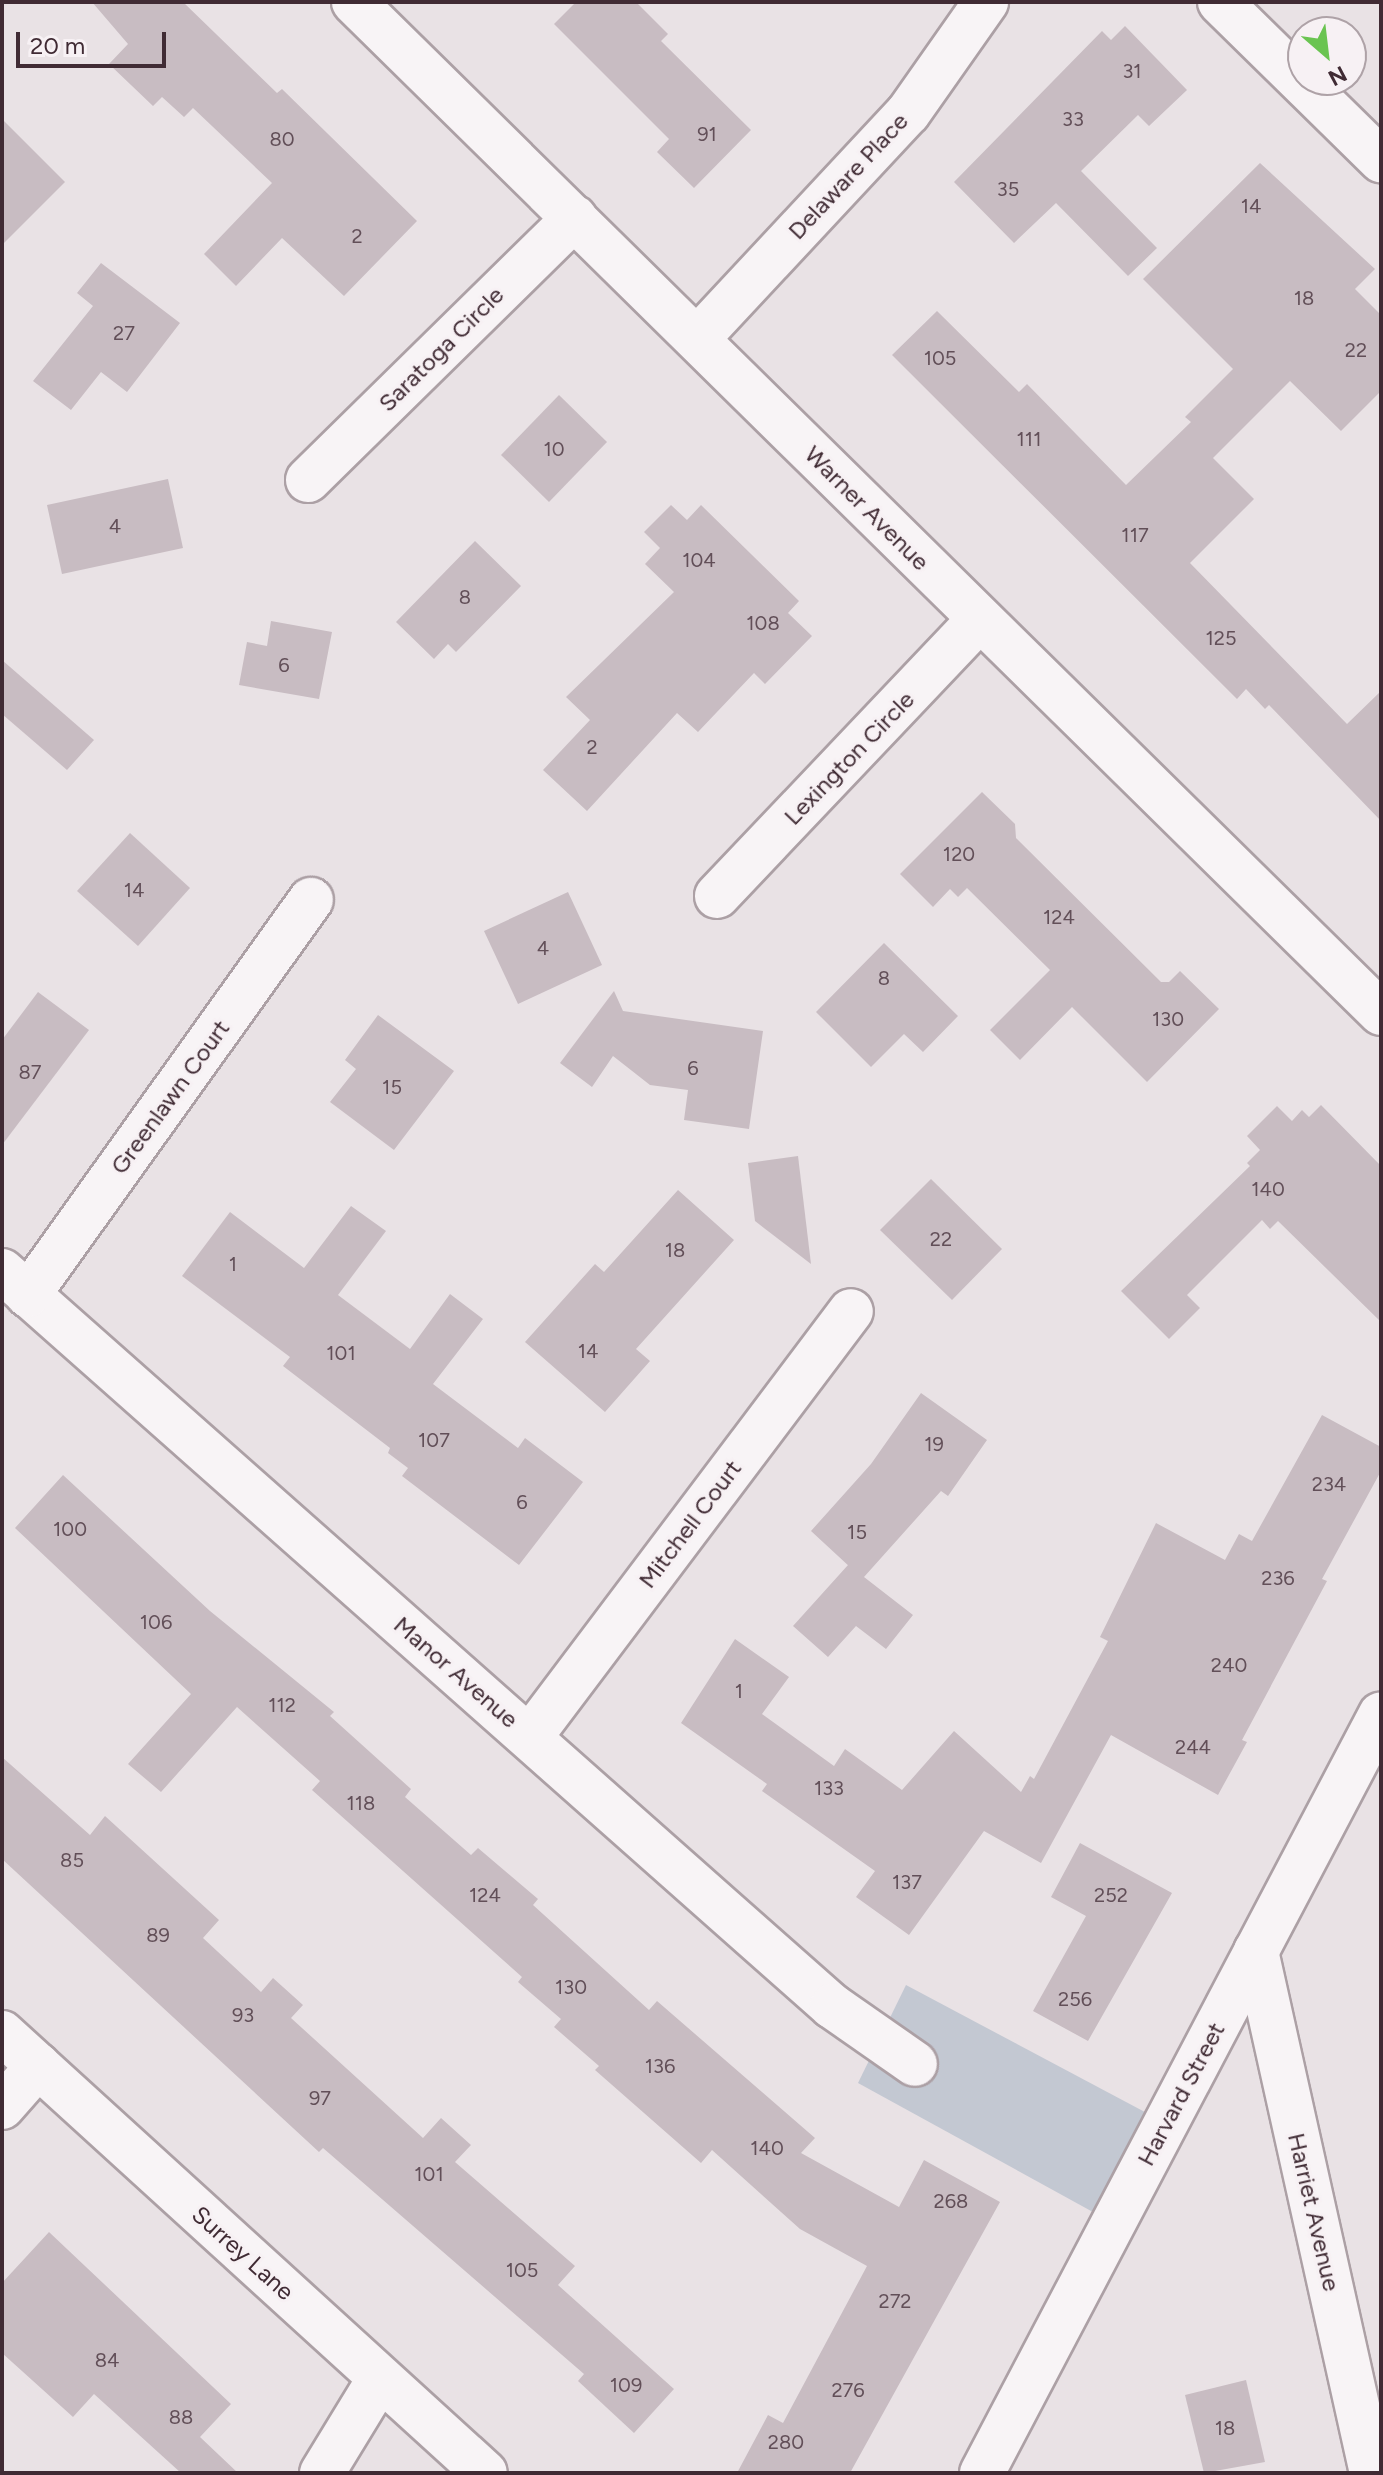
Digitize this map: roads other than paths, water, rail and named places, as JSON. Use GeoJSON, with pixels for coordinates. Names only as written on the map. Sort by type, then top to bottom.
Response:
{"type":"FeatureCollection","features":[{"type":"Feature","properties":{"kind":"street","name":"Warner Avenue"},"geometry":{"type":"LineString","coordinates":[[354,2],[1381,1013]]}},
{"type":"Feature","properties":{"kind":"street","name":"Delaware Place"},"geometry":{"type":"LineString","coordinates":[[697,339],[908,113],[986,2]]}},
{"type":"Feature","properties":{"kind":"street"},"geometry":{"type":"LineString","coordinates":[[1220,2],[1381,160]]}},
{"type":"Feature","properties":{"kind":"street","name":"Saratoga Circle"},"geometry":{"type":"LineString","coordinates":[[308,480],[575,218]]}},
{"type":"Feature","properties":{"kind":"street","name":"Lexington Circle"},"geometry":{"type":"LineString","coordinates":[[717,896],[980,619]]}},
{"type":"Feature","properties":{"kind":"street","name":"Greenlawn Court"},"geometry":{"type":"LineString","coordinates":[[15,1283],[311,900]]}},
{"type":"Feature","properties":{"kind":"street","name":"Manor Avenue"},"geometry":{"type":"LineString","coordinates":[[15,1283],[832,2006],[915,2064]]}},
{"type":"Feature","properties":{"kind":"street","name":"Mitchell Court"},"geometry":{"type":"LineString","coordinates":[[530,1737],[851,1311]]}},
{"type":"Feature","properties":{"kind":"street","name":"Harvard Street"},"geometry":{"type":"LineString","coordinates":[[982,2473],[1381,1714]]}},
{"type":"Feature","properties":{"kind":"street","name":"Harriet Avenue"},"geometry":{"type":"LineString","coordinates":[[1256,1951],[1372,2473]]}},
{"type":"Feature","properties":{"kind":"street","name":"Surrey Lane"},"geometry":{"type":"LineString","coordinates":[[2,2033],[485,2473]]}},
{"type":"Feature","properties":{"kind":"street"},"geometry":{"type":"LineString","coordinates":[[2,2107],[38,2066]]}},
{"type":"Feature","properties":{"kind":"street"},"geometry":{"type":"LineString","coordinates":[[322,2473],[380,2378]]}}]}
